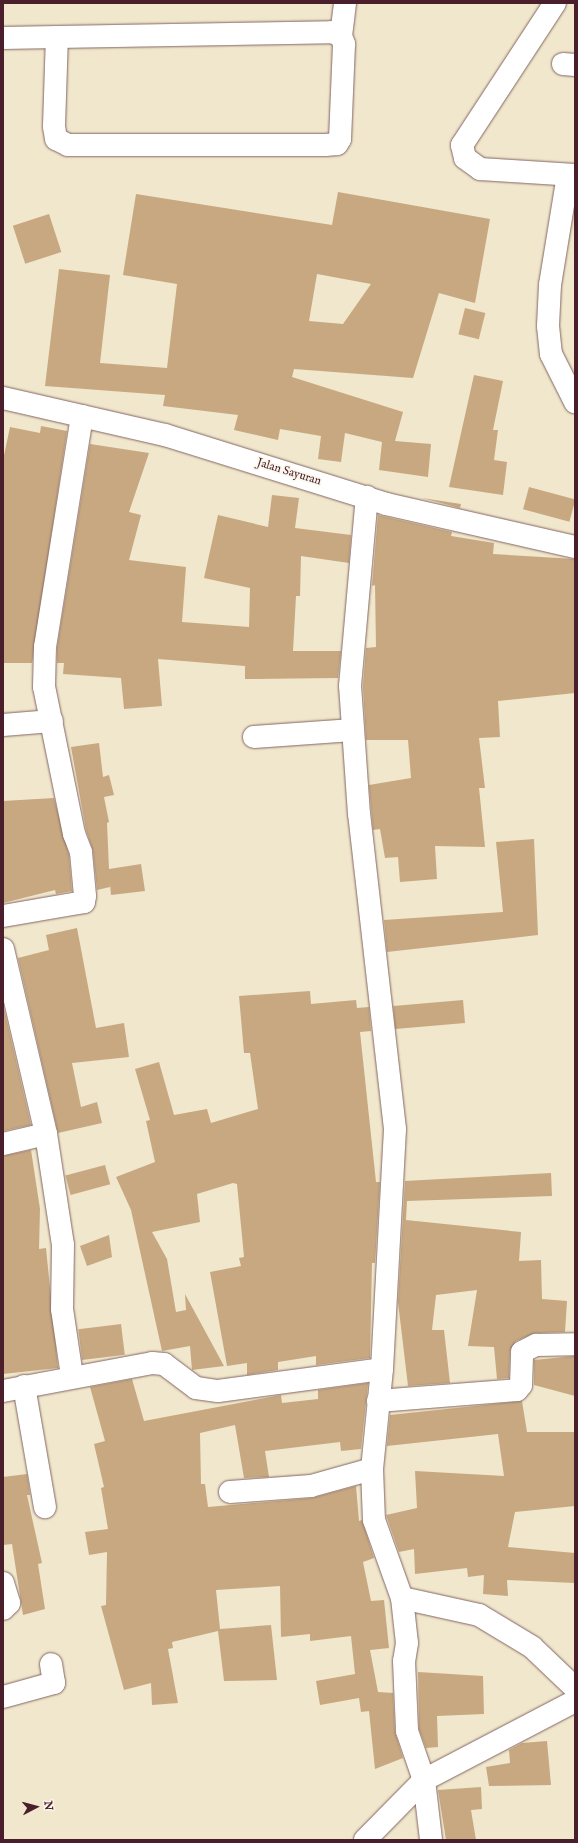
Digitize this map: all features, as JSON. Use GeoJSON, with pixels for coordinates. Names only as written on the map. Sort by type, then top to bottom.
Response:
{"type":"FeatureCollection","features":[{"type":"Feature","properties":{"kind":"street"},"geometry":{"type":"LineString","coordinates":[[57,37],[54,126],[56,139],[68,145],[337,144],[340,139],[344,44],[341,36],[345,3]]}},
{"type":"Feature","properties":{"kind":"street"},"geometry":{"type":"LineString","coordinates":[[555,3],[462,145],[465,158],[480,169],[572,175],[550,285],[548,326],[551,354],[575,402]]}},
{"type":"Feature","properties":{"kind":"street"},"geometry":{"type":"LineString","coordinates":[[3,38],[332,32],[341,36]]}},
{"type":"Feature","properties":{"kind":"street","name":"Jalan Sayuran"},"geometry":{"type":"LineString","coordinates":[[3,398],[165,435],[367,497],[575,547]]}},
{"type":"Feature","properties":{"kind":"street"},"geometry":{"type":"LineString","coordinates":[[3,916],[84,902],[85,880],[81,852],[74,834],[44,686],[45,647],[82,416]]}},
{"type":"Feature","properties":{"kind":"street"},"geometry":{"type":"LineString","coordinates":[[367,497],[350,686],[365,877],[395,1129],[382,1369],[372,1469],[374,1520],[402,1598],[407,1643],[404,1661],[407,1731],[424,1780],[431,1840]]}},
{"type":"Feature","properties":{"kind":"street"},"geometry":{"type":"LineString","coordinates":[[3,725],[52,721]]}},
{"type":"Feature","properties":{"kind":"street"},"geometry":{"type":"LineString","coordinates":[[254,737],[353,730]]}},
{"type":"Feature","properties":{"kind":"street"},"geometry":{"type":"LineString","coordinates":[[3,949],[46,1134],[63,1245],[62,1309],[72,1376]]}},
{"type":"Feature","properties":{"kind":"street"},"geometry":{"type":"LineString","coordinates":[[3,1144],[46,1134]]}},
{"type":"Feature","properties":{"kind":"street"},"geometry":{"type":"LineString","coordinates":[[378,1401],[517,1390],[521,1386],[522,1352],[536,1345],[575,1344]]}},
{"type":"Feature","properties":{"kind":"street"},"geometry":{"type":"LineString","coordinates":[[3,1391],[72,1376],[158,1363],[196,1388],[218,1391],[382,1369]]}},
{"type":"Feature","properties":{"kind":"street"},"geometry":{"type":"LineString","coordinates":[[24,1386],[45,1507]]}},
{"type":"Feature","properties":{"kind":"street"},"geometry":{"type":"LineString","coordinates":[[230,1492],[311,1486],[372,1469]]}},
{"type":"Feature","properties":{"kind":"street"},"geometry":{"type":"LineString","coordinates":[[3,1583],[9,1603],[3,1609]]}},
{"type":"Feature","properties":{"kind":"street"},"geometry":{"type":"LineString","coordinates":[[402,1598],[478,1614],[532,1647],[575,1688]]}},
{"type":"Feature","properties":{"kind":"street"},"geometry":{"type":"LineString","coordinates":[[3,1697],[54,1683],[51,1664]]}},
{"type":"Feature","properties":{"kind":"street"},"geometry":{"type":"LineString","coordinates":[[365,1840],[424,1780],[575,1702]]}},
{"type":"Feature","properties":{"kind":"building"},"geometry":{"type":"Polygon","coordinates":[[[338,192],[490,219],[475,303],[439,293],[413,378],[294,369],[292,377],[403,412],[395,441],[431,444],[428,477],[379,470],[382,442],[345,433],[341,462],[318,459],[321,436],[280,429],[278,440],[234,430],[238,415],[163,406],[165,395],[45,386],[59,269],[110,275],[100,363],[167,368],[177,284],[123,275],[136,194],[332,225],[338,192]],[[317,274],[309,321],[343,324],[371,284],[317,274]]]}},
{"type":"Feature","properties":{"kind":"building"},"geometry":{"type":"Polygon","coordinates":[[[49,214],[61,252],[25,264],[13,226],[49,214]]]}},
{"type":"Feature","properties":{"kind":"building"},"geometry":{"type":"Polygon","coordinates":[[[465,308],[485,313],[479,339],[458,334],[465,308]]]}},
{"type":"Feature","properties":{"kind":"building"},"geometry":{"type":"Polygon","coordinates":[[[474,375],[503,381],[493,430],[498,430],[494,460],[507,462],[503,495],[449,487],[474,375]]]}},
{"type":"Feature","properties":{"kind":"building"},"geometry":{"type":"Polygon","coordinates":[[[41,426],[67,431],[32,663],[3,663],[3,460],[10,427],[40,433],[41,426]]]}},
{"type":"Feature","properties":{"kind":"building"},"geometry":{"type":"Polygon","coordinates":[[[90,444],[149,453],[129,512],[141,515],[129,560],[186,567],[182,622],[249,627],[250,588],[204,578],[218,515],[268,527],[272,495],[299,498],[295,528],[351,535],[349,563],[301,556],[300,596],[296,596],[293,651],[341,651],[338,678],[245,679],[245,666],[158,659],[162,706],[124,709],[121,678],[63,674],[64,663],[57,663],[57,648],[90,444]]]}},
{"type":"Feature","properties":{"kind":"building"},"geometry":{"type":"Polygon","coordinates":[[[529,487],[575,499],[569,522],[523,509],[529,487]]]}},
{"type":"Feature","properties":{"kind":"building"},"geometry":{"type":"Polygon","coordinates":[[[422,498],[461,504],[460,508],[422,498]]]}},
{"type":"Feature","properties":{"kind":"building"},"geometry":{"type":"Polygon","coordinates":[[[378,515],[452,532],[451,536],[494,543],[493,554],[575,559],[575,693],[498,701],[500,737],[479,738],[485,788],[479,788],[485,847],[435,846],[437,879],[400,882],[398,857],[385,858],[380,829],[373,830],[369,785],[411,778],[408,740],[366,740],[363,686],[366,648],[376,647],[375,585],[372,586],[378,515]]]}},
{"type":"Feature","properties":{"kind":"building"},"geometry":{"type":"Polygon","coordinates":[[[99,743],[103,777],[109,775],[114,795],[104,797],[109,822],[107,823],[109,869],[141,864],[145,891],[111,895],[110,884],[110,887],[97,890],[93,851],[86,830],[71,747],[99,743]]]}},
{"type":"Feature","properties":{"kind":"building"},"geometry":{"type":"Polygon","coordinates":[[[54,798],[69,855],[72,891],[56,894],[55,890],[3,903],[3,801],[54,798]]]}},
{"type":"Feature","properties":{"kind":"building"},"geometry":{"type":"Polygon","coordinates":[[[534,839],[538,935],[387,952],[384,920],[503,912],[496,842],[534,839]]]}},
{"type":"Feature","properties":{"kind":"building"},"geometry":{"type":"Polygon","coordinates":[[[77,928],[96,1028],[124,1023],[129,1057],[72,1063],[81,1107],[97,1102],[102,1123],[58,1133],[18,958],[49,950],[46,935],[77,928]]]}},
{"type":"Feature","properties":{"kind":"building"},"geometry":{"type":"Polygon","coordinates":[[[310,991],[311,1004],[356,1000],[357,1008],[369,1007],[371,1031],[360,1032],[376,1182],[380,1182],[375,1263],[372,1263],[370,1358],[316,1365],[316,1356],[278,1362],[278,1370],[247,1375],[247,1363],[227,1366],[210,1272],[241,1266],[239,1258],[244,1257],[237,1184],[233,1183],[197,1194],[200,1222],[152,1232],[167,1259],[176,1312],[186,1310],[185,1294],[224,1366],[192,1370],[190,1346],[162,1351],[131,1210],[116,1177],[155,1162],[146,1121],[150,1120],[135,1069],[159,1062],[174,1115],[207,1109],[211,1123],[258,1109],[250,1053],[244,1053],[239,996],[310,991]]]}},
{"type":"Feature","properties":{"kind":"building"},"geometry":{"type":"Polygon","coordinates":[[[463,1000],[465,1023],[395,1029],[393,1006],[463,1000]]]}},
{"type":"Feature","properties":{"kind":"building"},"geometry":{"type":"Polygon","coordinates":[[[3,1004],[31,1125],[3,1131],[3,1004]]]}},
{"type":"Feature","properties":{"kind":"building"},"geometry":{"type":"Polygon","coordinates":[[[31,1150],[40,1209],[39,1249],[46,1248],[58,1368],[3,1374],[3,1156],[31,1150]]]}},
{"type":"Feature","properties":{"kind":"building"},"geometry":{"type":"Polygon","coordinates":[[[105,1165],[110,1184],[71,1195],[65,1176],[105,1165]]]}},
{"type":"Feature","properties":{"kind":"building"},"geometry":{"type":"Polygon","coordinates":[[[551,1173],[552,1196],[407,1201],[406,1220],[521,1232],[519,1261],[541,1260],[542,1299],[567,1301],[565,1332],[535,1333],[516,1341],[510,1351],[509,1378],[497,1379],[494,1347],[468,1346],[477,1290],[436,1295],[432,1330],[444,1330],[450,1383],[408,1386],[398,1302],[405,1181],[551,1173]]]}},
{"type":"Feature","properties":{"kind":"building"},"geometry":{"type":"Polygon","coordinates":[[[109,1235],[112,1257],[87,1266],[80,1246],[109,1235]]]}},
{"type":"Feature","properties":{"kind":"building"},"geometry":{"type":"Polygon","coordinates":[[[121,1324],[125,1355],[82,1360],[78,1329],[121,1324]]]}},
{"type":"Feature","properties":{"kind":"building"},"geometry":{"type":"Polygon","coordinates":[[[575,1356],[575,1396],[534,1385],[534,1360],[575,1356]]]}},
{"type":"Feature","properties":{"kind":"building"},"geometry":{"type":"Polygon","coordinates":[[[132,1379],[144,1421],[281,1395],[282,1403],[318,1399],[318,1390],[368,1383],[361,1449],[341,1451],[340,1442],[265,1451],[269,1477],[244,1478],[235,1425],[200,1433],[201,1484],[205,1484],[208,1507],[312,1498],[356,1486],[359,1521],[362,1520],[374,1558],[363,1562],[371,1601],[384,1600],[389,1648],[370,1650],[378,1692],[393,1693],[395,1732],[403,1758],[375,1769],[369,1711],[361,1712],[359,1698],[320,1705],[316,1681],[355,1674],[351,1636],[310,1641],[310,1634],[281,1637],[280,1586],[216,1590],[220,1629],[271,1625],[277,1680],[224,1681],[218,1631],[172,1642],[173,1648],[168,1649],[178,1703],[152,1705],[151,1683],[124,1690],[101,1606],[106,1605],[107,1552],[89,1555],[85,1532],[108,1529],[101,1488],[104,1487],[94,1444],[105,1441],[90,1387],[132,1379]]]}},
{"type":"Feature","properties":{"kind":"building"},"geometry":{"type":"Polygon","coordinates":[[[522,1401],[527,1432],[574,1432],[575,1506],[515,1512],[508,1547],[575,1553],[575,1583],[507,1580],[508,1596],[483,1594],[484,1575],[468,1577],[467,1568],[415,1574],[414,1549],[399,1552],[386,1515],[417,1508],[415,1471],[504,1476],[498,1434],[387,1446],[390,1415],[522,1401]]]}},
{"type":"Feature","properties":{"kind":"building"},"geometry":{"type":"Polygon","coordinates":[[[27,1474],[30,1495],[27,1495],[42,1563],[38,1564],[45,1609],[23,1615],[12,1544],[3,1545],[3,1477],[27,1474]]]}},
{"type":"Feature","properties":{"kind":"building"},"geometry":{"type":"Polygon","coordinates":[[[418,1672],[483,1676],[484,1714],[437,1716],[438,1747],[426,1748],[419,1729],[418,1672]]]}},
{"type":"Feature","properties":{"kind":"building"},"geometry":{"type":"Polygon","coordinates":[[[547,1741],[551,1785],[489,1786],[486,1767],[510,1763],[509,1750],[522,1743],[547,1741]]]}},
{"type":"Feature","properties":{"kind":"building"},"geometry":{"type":"Polygon","coordinates":[[[481,1787],[482,1809],[471,1810],[476,1840],[446,1840],[438,1790],[481,1787]]]}}]}
